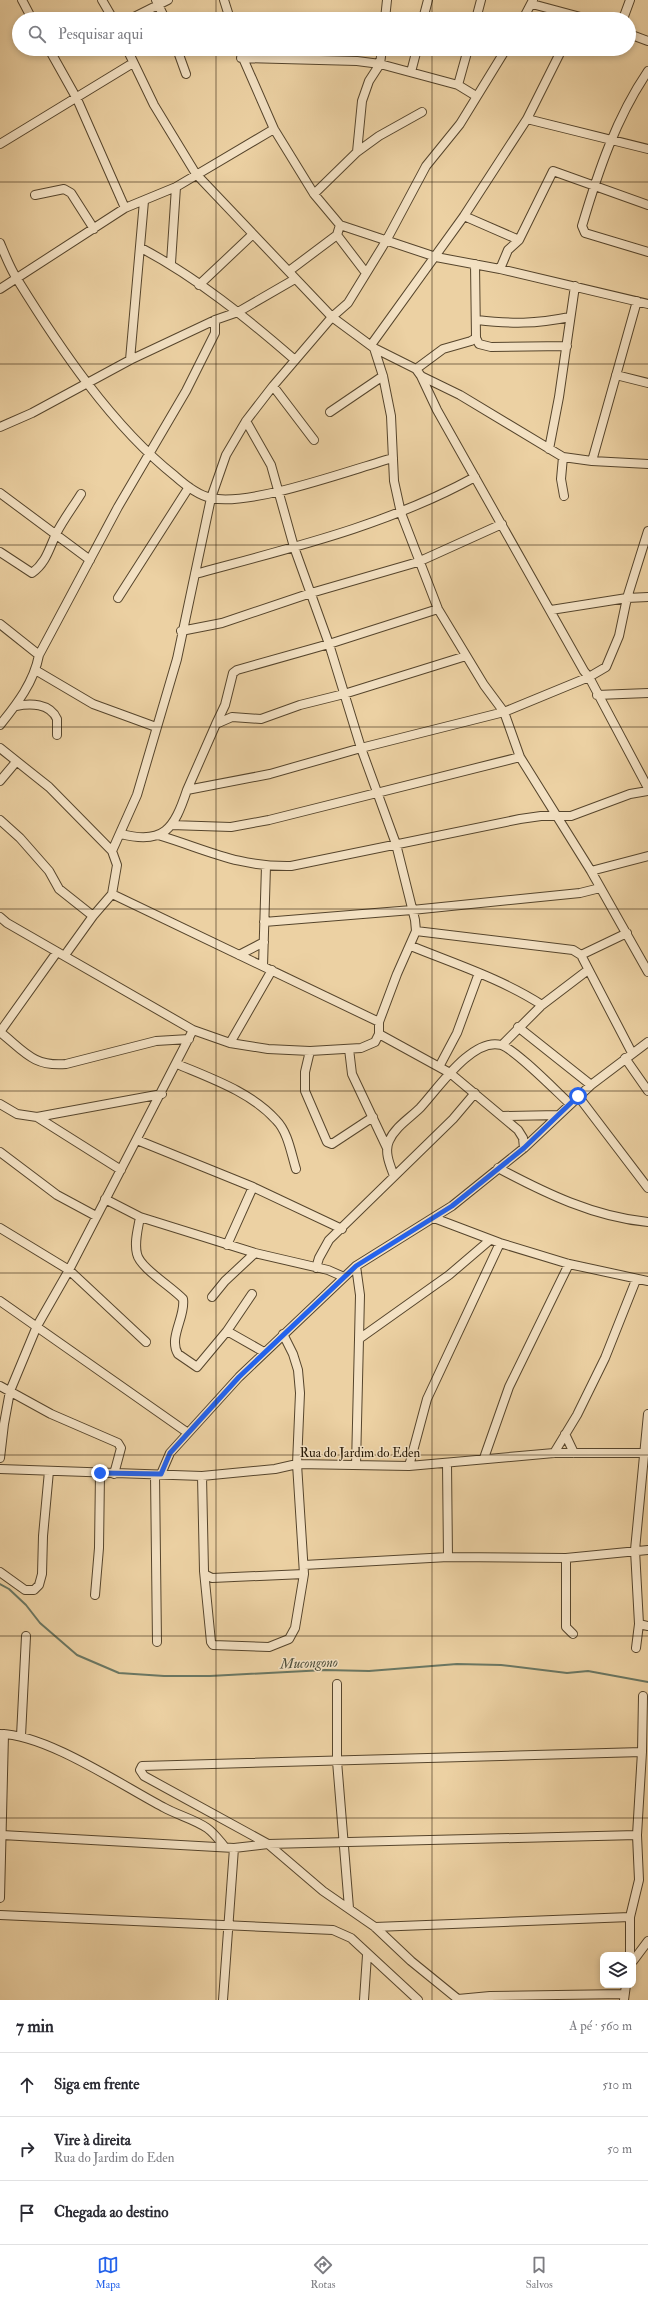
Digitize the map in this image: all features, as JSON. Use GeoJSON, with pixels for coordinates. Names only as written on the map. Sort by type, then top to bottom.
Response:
{"type":"FeatureCollection","features":[{"type":"Feature","properties":{"kind":"street"},"geometry":{"type":"LineString","coordinates":[[22,0],[28,12]]}},
{"type":"Feature","properties":{"kind":"street"},"geometry":{"type":"LineString","coordinates":[[102,0],[109,12]]}},
{"type":"Feature","properties":{"kind":"street"},"geometry":{"type":"LineString","coordinates":[[142,12],[157,3],[168,0]]}},
{"type":"Feature","properties":{"kind":"street"},"geometry":{"type":"LineString","coordinates":[[224,0],[228,12]]}},
{"type":"Feature","properties":{"kind":"street"},"geometry":{"type":"LineString","coordinates":[[386,12],[387,0]]}},
{"type":"Feature","properties":{"kind":"street"},"geometry":{"type":"LineString","coordinates":[[425,12],[428,0]]}},
{"type":"Feature","properties":{"kind":"street"},"geometry":{"type":"LineString","coordinates":[[478,12],[481,0]]}},
{"type":"Feature","properties":{"kind":"street"},"geometry":{"type":"LineString","coordinates":[[626,12],[630,0]]}},
{"type":"Feature","properties":{"kind":"street"},"geometry":{"type":"LineString","coordinates":[[527,12],[532,2],[561,12]]}},
{"type":"Feature","properties":{"kind":"street"},"geometry":{"type":"LineString","coordinates":[[157,3],[162,12]]}},
{"type":"Feature","properties":{"kind":"street"},"geometry":{"type":"LineString","coordinates":[[636,37],[648,41]]}},
{"type":"Feature","properties":{"kind":"street"},"geometry":{"type":"LineString","coordinates":[[53,56],[77,99],[126,208]]}},
{"type":"Feature","properties":{"kind":"street"},"geometry":{"type":"LineString","coordinates":[[130,56],[154,105],[196,174],[332,317],[373,346],[460,395],[563,457],[592,461],[648,464]]}},
{"type":"Feature","properties":{"kind":"street"},"geometry":{"type":"LineString","coordinates":[[180,56],[186,74]]}},
{"type":"Feature","properties":{"kind":"street"},"geometry":{"type":"LineString","coordinates":[[357,152],[362,101],[369,81],[380,64],[381,56]]}},
{"type":"Feature","properties":{"kind":"street"},"geometry":{"type":"LineString","coordinates":[[411,72],[415,56]]}},
{"type":"Feature","properties":{"kind":"street"},"geometry":{"type":"LineString","coordinates":[[458,85],[466,56]]}},
{"type":"Feature","properties":{"kind":"street"},"geometry":{"type":"LineString","coordinates":[[112,851],[121,834],[137,795],[177,659],[181,631],[211,498],[226,455],[246,421],[273,386],[332,317],[348,303],[386,241],[426,166],[460,124],[502,56]]}},
{"type":"Feature","properties":{"kind":"street"},"geometry":{"type":"LineString","coordinates":[[373,346],[464,216],[527,118],[558,56]]}},
{"type":"Feature","properties":{"kind":"street"},"geometry":{"type":"LineString","coordinates":[[476,96],[458,85],[380,64],[357,61],[241,58],[274,129],[314,194],[340,225],[436,257],[500,269],[648,304]]}},
{"type":"Feature","properties":{"kind":"street"},"geometry":{"type":"LineString","coordinates":[[0,144],[77,99],[133,63]]}},
{"type":"Feature","properties":{"kind":"street"},"geometry":{"type":"LineString","coordinates":[[648,71],[630,98],[594,185],[582,226],[583,231],[648,252]]}},
{"type":"Feature","properties":{"kind":"street"},"geometry":{"type":"LineString","coordinates":[[314,194],[357,152],[379,136],[422,112]]}},
{"type":"Feature","properties":{"kind":"street"},"geometry":{"type":"LineString","coordinates":[[527,118],[648,149]]}},
{"type":"Feature","properties":{"kind":"street"},"geometry":{"type":"LineString","coordinates":[[0,289],[126,208],[176,187],[274,129]]}},
{"type":"Feature","properties":{"kind":"street"},"geometry":{"type":"LineString","coordinates":[[500,269],[508,250],[519,240],[553,171],[648,205]]}},
{"type":"Feature","properties":{"kind":"street"},"geometry":{"type":"LineString","coordinates":[[171,264],[176,187]]}},
{"type":"Feature","properties":{"kind":"street"},"geometry":{"type":"LineString","coordinates":[[35,195],[64,189],[71,193],[94,229]]}},
{"type":"Feature","properties":{"kind":"street"},"geometry":{"type":"LineString","coordinates":[[130,360],[144,201]]}},
{"type":"Feature","properties":{"kind":"street"},"geometry":{"type":"LineString","coordinates":[[464,216],[519,240]]}},
{"type":"Feature","properties":{"kind":"street"},"geometry":{"type":"LineString","coordinates":[[289,271],[337,235],[340,225]]}},
{"type":"Feature","properties":{"kind":"street"},"geometry":{"type":"LineString","coordinates":[[199,285],[253,234]]}},
{"type":"Feature","properties":{"kind":"street"},"geometry":{"type":"LineString","coordinates":[[337,235],[366,273]]}},
{"type":"Feature","properties":{"kind":"street"},"geometry":{"type":"LineString","coordinates":[[0,244],[16,278],[87,383],[149,455],[188,487],[211,498],[243,498],[278,491],[393,458]]}},
{"type":"Feature","properties":{"kind":"street"},"geometry":{"type":"LineString","coordinates":[[141,248],[171,264],[238,312],[295,360]]}},
{"type":"Feature","properties":{"kind":"street"},"geometry":{"type":"LineString","coordinates":[[474,264],[477,320],[476,338],[480,344],[490,347],[567,346]]}},
{"type":"Feature","properties":{"kind":"street"},"geometry":{"type":"LineString","coordinates":[[0,427],[32,413],[130,360],[215,320],[238,312],[295,279]]}},
{"type":"Feature","properties":{"kind":"street"},"geometry":{"type":"LineString","coordinates":[[549,449],[567,346],[575,286]]}},
{"type":"Feature","properties":{"kind":"street"},"geometry":{"type":"LineString","coordinates":[[592,461],[637,301]]}},
{"type":"Feature","properties":{"kind":"street"},"geometry":{"type":"LineString","coordinates":[[477,320],[509,324],[539,323],[570,316]]}},
{"type":"Feature","properties":{"kind":"street"},"geometry":{"type":"LineString","coordinates":[[0,725],[16,706],[25,690],[36,670],[39,655],[118,507],[186,391],[215,333],[215,320]]}},
{"type":"Feature","properties":{"kind":"street"},"geometry":{"type":"LineString","coordinates":[[419,372],[443,349],[471,341],[476,338]]}},
{"type":"Feature","properties":{"kind":"street"},"geometry":{"type":"LineString","coordinates":[[373,346],[383,376],[391,416],[394,481],[401,513],[418,562],[438,610],[466,656],[504,712],[520,757],[591,871],[648,972]]}},
{"type":"Feature","properties":{"kind":"street"},"geometry":{"type":"LineString","coordinates":[[419,372],[431,398],[584,671],[589,677],[597,695],[648,788]]}},
{"type":"Feature","properties":{"kind":"street"},"geometry":{"type":"LineString","coordinates":[[616,375],[648,383]]}},
{"type":"Feature","properties":{"kind":"street"},"geometry":{"type":"LineString","coordinates":[[330,412],[383,376]]}},
{"type":"Feature","properties":{"kind":"street"},"geometry":{"type":"LineString","coordinates":[[273,386],[314,440]]}},
{"type":"Feature","properties":{"kind":"street"},"geometry":{"type":"LineString","coordinates":[[0,917],[193,1030],[230,1043],[268,1050],[310,1051],[349,1049],[368,1046],[375,1042],[379,1034],[379,1022],[397,974],[411,946],[416,931],[412,910],[396,844],[361,748],[329,644],[294,547],[271,465],[246,421]]}},
{"type":"Feature","properties":{"kind":"street"},"geometry":{"type":"LineString","coordinates":[[563,457],[561,479],[564,496]]}},
{"type":"Feature","properties":{"kind":"street"},"geometry":{"type":"LineString","coordinates":[[195,574],[294,547],[401,513],[441,496],[475,477]]}},
{"type":"Feature","properties":{"kind":"street"},"geometry":{"type":"LineString","coordinates":[[118,598],[188,487]]}},
{"type":"Feature","properties":{"kind":"street"},"geometry":{"type":"LineString","coordinates":[[0,493],[90,560]]}},
{"type":"Feature","properties":{"kind":"street"},"geometry":{"type":"LineString","coordinates":[[0,552],[32,573],[38,569],[50,552],[56,534],[81,494]]}},
{"type":"Feature","properties":{"kind":"street"},"geometry":{"type":"LineString","coordinates":[[181,631],[222,623],[311,593],[418,562],[502,524]]}},
{"type":"Feature","properties":{"kind":"street"},"geometry":{"type":"LineString","coordinates":[[187,790],[270,774],[361,748],[504,712],[589,677],[606,667],[619,636],[627,598],[648,531]]}},
{"type":"Feature","properties":{"kind":"street"},"geometry":{"type":"LineString","coordinates":[[551,610],[627,598],[648,597]]}},
{"type":"Feature","properties":{"kind":"street"},"geometry":{"type":"LineString","coordinates":[[121,834],[149,838],[158,835],[171,825],[181,808],[187,790],[225,705],[233,673],[237,670],[329,644],[438,610]]}},
{"type":"Feature","properties":{"kind":"street"},"geometry":{"type":"LineString","coordinates":[[0,624],[39,655]]}},
{"type":"Feature","properties":{"kind":"street"},"geometry":{"type":"LineString","coordinates":[[216,724],[232,718],[261,719],[300,705],[344,694],[466,656]]}},
{"type":"Feature","properties":{"kind":"street"},"geometry":{"type":"LineString","coordinates":[[36,670],[93,704],[156,727]]}},
{"type":"Feature","properties":{"kind":"street"},"geometry":{"type":"LineString","coordinates":[[25,690],[36,704],[55,715],[56,735]]}},
{"type":"Feature","properties":{"kind":"street"},"geometry":{"type":"LineString","coordinates":[[597,695],[648,693]]}},
{"type":"Feature","properties":{"kind":"street"},"geometry":{"type":"LineString","coordinates":[[16,706],[36,704]]}},
{"type":"Feature","properties":{"kind":"street"},"geometry":{"type":"LineString","coordinates":[[0,748],[49,787],[112,851],[117,865],[112,894],[32,986],[1,1028],[31,1058],[39,1063],[56,1065],[156,1041],[189,1039]]}},
{"type":"Feature","properties":{"kind":"street"},"geometry":{"type":"LineString","coordinates":[[171,825],[231,827],[329,806],[520,757]]}},
{"type":"Feature","properties":{"kind":"street"},"geometry":{"type":"LineString","coordinates":[[0,781],[16,762]]}},
{"type":"Feature","properties":{"kind":"street"},"geometry":{"type":"LineString","coordinates":[[158,835],[222,858],[266,866],[291,866],[520,819],[541,816],[571,816],[630,794],[648,791]]}},
{"type":"Feature","properties":{"kind":"street"},"geometry":{"type":"LineString","coordinates":[[0,820],[20,838],[49,871],[60,889],[93,916]]}},
{"type":"Feature","properties":{"kind":"street"},"geometry":{"type":"LineString","coordinates":[[591,871],[648,856]]}},
{"type":"Feature","properties":{"kind":"street"},"geometry":{"type":"LineString","coordinates":[[263,966],[266,866]]}},
{"type":"Feature","properties":{"kind":"street"},"geometry":{"type":"LineString","coordinates":[[264,922],[412,910],[580,893],[600,888]]}},
{"type":"Feature","properties":{"kind":"street"},"geometry":{"type":"LineString","coordinates":[[112,894],[379,1022]]}},
{"type":"Feature","properties":{"kind":"street"},"geometry":{"type":"LineString","coordinates":[[416,931],[573,950],[581,955],[648,1091]]}},
{"type":"Feature","properties":{"kind":"street"},"geometry":{"type":"LineString","coordinates":[[581,955],[627,933]]}},
{"type":"Feature","properties":{"kind":"street"},"geometry":{"type":"LineString","coordinates":[[239,955],[264,942]]}},
{"type":"Feature","properties":{"kind":"street"},"geometry":{"type":"LineString","coordinates":[[411,946],[480,973],[524,994],[542,1005]]}},
{"type":"Feature","properties":{"kind":"street"},"geometry":{"type":"LineString","coordinates":[[230,1043],[272,970]]}},
{"type":"Feature","properties":{"kind":"street"},"geometry":{"type":"LineString","coordinates":[[502,1045],[542,1005],[588,970]]}},
{"type":"Feature","properties":{"kind":"street"},"geometry":{"type":"LineString","coordinates":[[439,1067],[458,1033],[480,973]]}},
{"type":"Feature","properties":{"kind":"street"},"geometry":{"type":"LineString","coordinates":[[518,1028],[591,1085]]}},
{"type":"Feature","properties":{"kind":"street"},"geometry":{"type":"LineString","coordinates":[[0,1458],[10,1391],[36,1326],[69,1270],[96,1216],[162,1094],[193,1030]]}},
{"type":"Feature","properties":{"kind":"street"},"geometry":{"type":"LineString","coordinates":[[379,1034],[450,1073],[518,1130],[523,1138],[524,1148]]}},
{"type":"Feature","properties":{"kind":"street"},"geometry":{"type":"LineString","coordinates":[[157,1642],[158,1475],[170,1453],[264,1352],[356,1266],[395,1240],[452,1206],[524,1148],[591,1085],[648,1042]]}},
{"type":"Feature","properties":{"kind":"street"},"geometry":{"type":"LineString","coordinates":[[387,1148],[390,1138],[400,1126],[420,1108],[450,1073],[486,1045],[502,1045],[530,1066],[570,1104]]}},
{"type":"Feature","properties":{"kind":"street"},"geometry":{"type":"LineString","coordinates":[[349,1049],[352,1074],[387,1148],[388,1158],[394,1176]]}},
{"type":"Feature","properties":{"kind":"street"},"geometry":{"type":"LineString","coordinates":[[310,1051],[305,1072],[305,1091],[327,1142],[332,1144],[340,1140],[372,1117]]}},
{"type":"Feature","properties":{"kind":"street"},"geometry":{"type":"LineString","coordinates":[[177,1064],[242,1095],[277,1120],[286,1138],[296,1169]]}},
{"type":"Feature","properties":{"kind":"street"},"geometry":{"type":"LineString","coordinates":[[316,1268],[322,1250],[329,1240],[342,1229],[453,1119],[475,1093]]}},
{"type":"Feature","properties":{"kind":"street"},"geometry":{"type":"LineString","coordinates":[[0,1104],[17,1114],[36,1117],[162,1094]]}},
{"type":"Feature","properties":{"kind":"street"},"geometry":{"type":"LineString","coordinates":[[578,1096],[648,1188]]}},
{"type":"Feature","properties":{"kind":"street"},"geometry":{"type":"LineString","coordinates":[[502,1116],[559,1115]]}},
{"type":"Feature","properties":{"kind":"street"},"geometry":{"type":"LineString","coordinates":[[36,1117],[121,1170]]}},
{"type":"Feature","properties":{"kind":"street"},"geometry":{"type":"LineString","coordinates":[[137,1140],[253,1187],[342,1229]]}},
{"type":"Feature","properties":{"kind":"street"},"geometry":{"type":"LineString","coordinates":[[0,1152],[57,1195],[96,1216]]}},
{"type":"Feature","properties":{"kind":"street"},"geometry":{"type":"LineString","coordinates":[[498,1168],[535,1188],[590,1211],[648,1222]]}},
{"type":"Feature","properties":{"kind":"street"},"geometry":{"type":"LineString","coordinates":[[227,1244],[253,1187]]}},
{"type":"Feature","properties":{"kind":"street"},"geometry":{"type":"LineString","coordinates":[[105,1199],[140,1217],[255,1253],[328,1270],[344,1277]]}},
{"type":"Feature","properties":{"kind":"street"},"geometry":{"type":"LineString","coordinates":[[140,1217],[136,1244],[137,1256],[143,1265],[183,1299],[184,1306],[175,1340],[178,1354],[197,1367],[227,1331],[252,1294]]}},
{"type":"Feature","properties":{"kind":"street"},"geometry":{"type":"LineString","coordinates":[[434,1218],[490,1240],[569,1264],[648,1282]]}},
{"type":"Feature","properties":{"kind":"street"},"geometry":{"type":"LineString","coordinates":[[0,1228],[69,1270],[146,1342]]}},
{"type":"Feature","properties":{"kind":"street"},"geometry":{"type":"LineString","coordinates":[[359,1339],[449,1275],[490,1240]]}},
{"type":"Feature","properties":{"kind":"street"},"geometry":{"type":"LineString","coordinates":[[409,1466],[428,1399],[500,1243]]}},
{"type":"Feature","properties":{"kind":"street"},"geometry":{"type":"LineString","coordinates":[[212,1297],[225,1281],[255,1253]]}},
{"type":"Feature","properties":{"kind":"street"},"geometry":{"type":"LineString","coordinates":[[484,1458],[509,1387],[569,1264]]}},
{"type":"Feature","properties":{"kind":"street"},"geometry":{"type":"LineString","coordinates":[[356,1266],[360,1296],[356,1465]]}},
{"type":"Feature","properties":{"kind":"street"},"geometry":{"type":"LineString","coordinates":[[554,1453],[605,1358],[636,1280]]}},
{"type":"Feature","properties":{"kind":"street"},"geometry":{"type":"LineString","coordinates":[[0,1301],[188,1433]]}},
{"type":"Feature","properties":{"kind":"street"},"geometry":{"type":"LineString","coordinates":[[227,1331],[264,1352]]}},
{"type":"Feature","properties":{"kind":"street"},"geometry":{"type":"LineString","coordinates":[[202,1476],[210,1642],[213,1645],[269,1647],[289,1639],[295,1628],[304,1570],[297,1464],[300,1393],[298,1370],[293,1354],[283,1334]]}},
{"type":"Feature","properties":{"kind":"street"},"geometry":{"type":"LineString","coordinates":[[0,1386],[81,1428],[118,1443],[121,1448],[114,1474]]}},
{"type":"Feature","properties":{"kind":"street"},"geometry":{"type":"LineString","coordinates":[[636,1648],[639,1624],[635,1550],[647,1453],[648,1414]]}},
{"type":"Feature","properties":{"kind":"street"},"geometry":{"type":"LineString","coordinates":[[565,1434],[574,1453]]}},
{"type":"Feature","properties":{"kind":"street","name":"Rua do Jardim do Eden"},"geometry":{"type":"LineString","coordinates":[[0,1469],[202,1476],[275,1469],[297,1464],[409,1466],[447,1464],[484,1458],[554,1453],[647,1453]]}},
{"type":"Feature","properties":{"kind":"street"},"geometry":{"type":"LineString","coordinates":[[447,1464],[448,1557]]}},
{"type":"Feature","properties":{"kind":"street"},"geometry":{"type":"LineString","coordinates":[[0,1572],[25,1590],[34,1590],[39,1585],[42,1574],[42,1536],[49,1471]]}},
{"type":"Feature","properties":{"kind":"street"},"geometry":{"type":"LineString","coordinates":[[95,1595],[99,1548],[100,1473]]}},
{"type":"Feature","properties":{"kind":"street"},"geometry":{"type":"LineString","coordinates":[[206,1575],[212,1578],[448,1557],[566,1558],[635,1550],[648,1550]]}},
{"type":"Feature","properties":{"kind":"street"},"geometry":{"type":"LineString","coordinates":[[566,1558],[566,1627],[574,1634]]}},
{"type":"Feature","properties":{"kind":"street"},"geometry":{"type":"LineString","coordinates":[[639,1624],[648,1626]]}},
{"type":"Feature","properties":{"kind":"street"},"geometry":{"type":"LineString","coordinates":[[21,1736],[26,1636]]}},
{"type":"Feature","properties":{"kind":"street"},"geometry":{"type":"LineString","coordinates":[[337,1684],[337,1761],[349,1908]]}},
{"type":"Feature","properties":{"kind":"street"},"geometry":{"type":"LineString","coordinates":[[630,1952],[630,1918],[638,1880],[637,1835],[642,1752],[643,1696]]}},
{"type":"Feature","properties":{"kind":"street"},"geometry":{"type":"LineString","coordinates":[[0,1898],[2,1835],[2,1734],[21,1736],[41,1743],[91,1768],[164,1808],[204,1826],[224,1846]]}},
{"type":"Feature","properties":{"kind":"street"},"geometry":{"type":"LineString","coordinates":[[624,1997],[489,1998],[458,2000],[411,1961],[375,1927],[323,1891],[268,1844],[144,1776],[141,1768],[150,1765],[642,1752]]}},
{"type":"Feature","properties":{"kind":"street"},"geometry":{"type":"LineString","coordinates":[[2,1835],[224,1846],[234,1848],[268,1844],[344,1844],[637,1835]]}},
{"type":"Feature","properties":{"kind":"street"},"geometry":{"type":"LineString","coordinates":[[223,2000],[223,1977],[230,1926],[234,1848]]}},
{"type":"Feature","properties":{"kind":"street"},"geometry":{"type":"LineString","coordinates":[[0,1915],[333,1930],[351,1938],[366,1954],[418,2000]]}},
{"type":"Feature","properties":{"kind":"street"},"geometry":{"type":"LineString","coordinates":[[375,1927],[630,1918]]}},
{"type":"Feature","properties":{"kind":"street"},"geometry":{"type":"LineString","coordinates":[[636,1957],[648,1941]]}},
{"type":"Feature","properties":{"kind":"street"},"geometry":{"type":"LineString","coordinates":[[364,2000],[366,1954]]}},
{"type":"Feature","properties":{"kind":"waterway","name":"Mucongono"},"geometry":{"type":"LineString","coordinates":[[0,1584],[9,1589],[26,1605],[40,1623],[77,1655],[119,1673],[164,1676],[210,1676],[325,1670],[369,1671],[457,1664],[501,1665],[567,1673],[588,1671],[648,1682]]}},
{"type":"Feature","properties":{"kind":"route"},"geometry":{"type":"LineString","coordinates":[[100,1473],[161,1474],[163,1465],[170,1453],[239,1377],[356,1266],[395,1240],[434,1218],[469,1193],[541,1133],[578,1096]]}}]}
